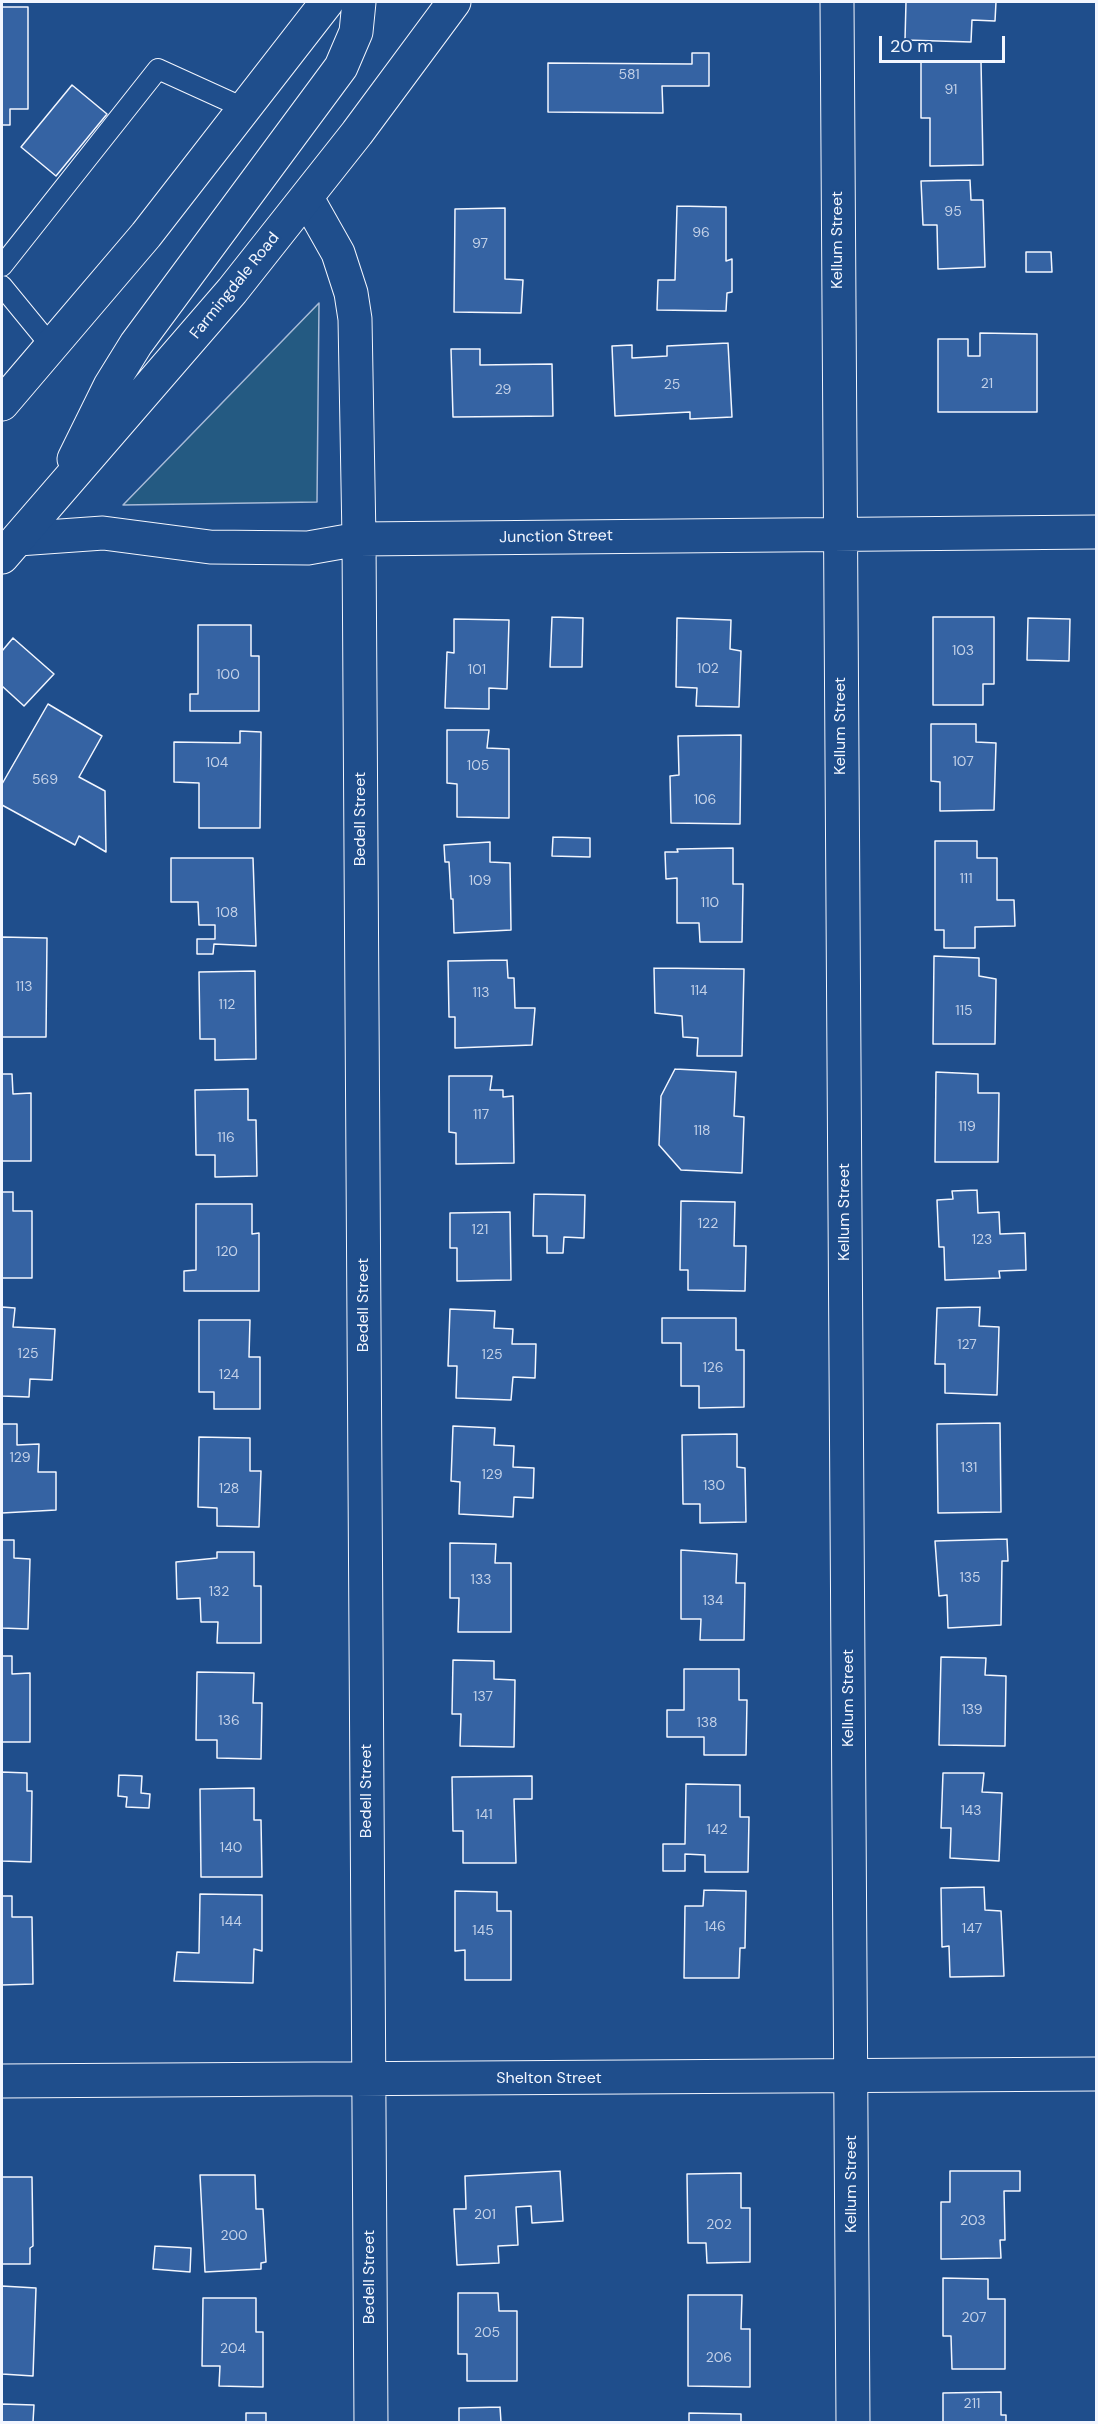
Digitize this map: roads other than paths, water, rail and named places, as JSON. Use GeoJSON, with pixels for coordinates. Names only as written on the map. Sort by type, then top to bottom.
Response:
{"type":"FeatureCollection","features":[{"type":"Feature","properties":{"kind":"street"},"geometry":{"type":"LineString","coordinates":[[2,404],[146,235],[327,2]]}},
{"type":"Feature","properties":{"kind":"street"},"geometry":{"type":"LineString","coordinates":[[54,499],[110,386],[136,344],[341,67],[356,32],[359,2]]}},
{"type":"Feature","properties":{"kind":"street","name":"Farmingdale Road"},"geometry":{"type":"LineString","coordinates":[[10,548],[232,291],[307,198],[454,2]]}},
{"type":"Feature","properties":{"kind":"street","name":"Kellum Street"},"geometry":{"type":"LineString","coordinates":[[837,2],[853,2422]]}},
{"type":"Feature","properties":{"kind":"street","name":"Bedell Street"},"geometry":{"type":"LineString","coordinates":[[307,198],[338,253],[353,302],[359,539],[371,2422]]}},
{"type":"Feature","properties":{"kind":"street","name":"Junction Street"},"geometry":{"type":"LineString","coordinates":[[10,548],[103,533],[210,547],[308,548],[359,539],[1096,531]]}},
{"type":"Feature","properties":{"kind":"street","name":"Shelton Street"},"geometry":{"type":"LineString","coordinates":[[2,2081],[852,2078],[1096,2074]]}},
{"type":"Feature","properties":{"kind":"lane"},"geometry":{"type":"LineString","coordinates":[[2,266],[158,69],[246,109]]}},
{"type":"Feature","properties":{"kind":"lane"},"geometry":{"type":"LineString","coordinates":[[2,286],[52,347]]}}]}
